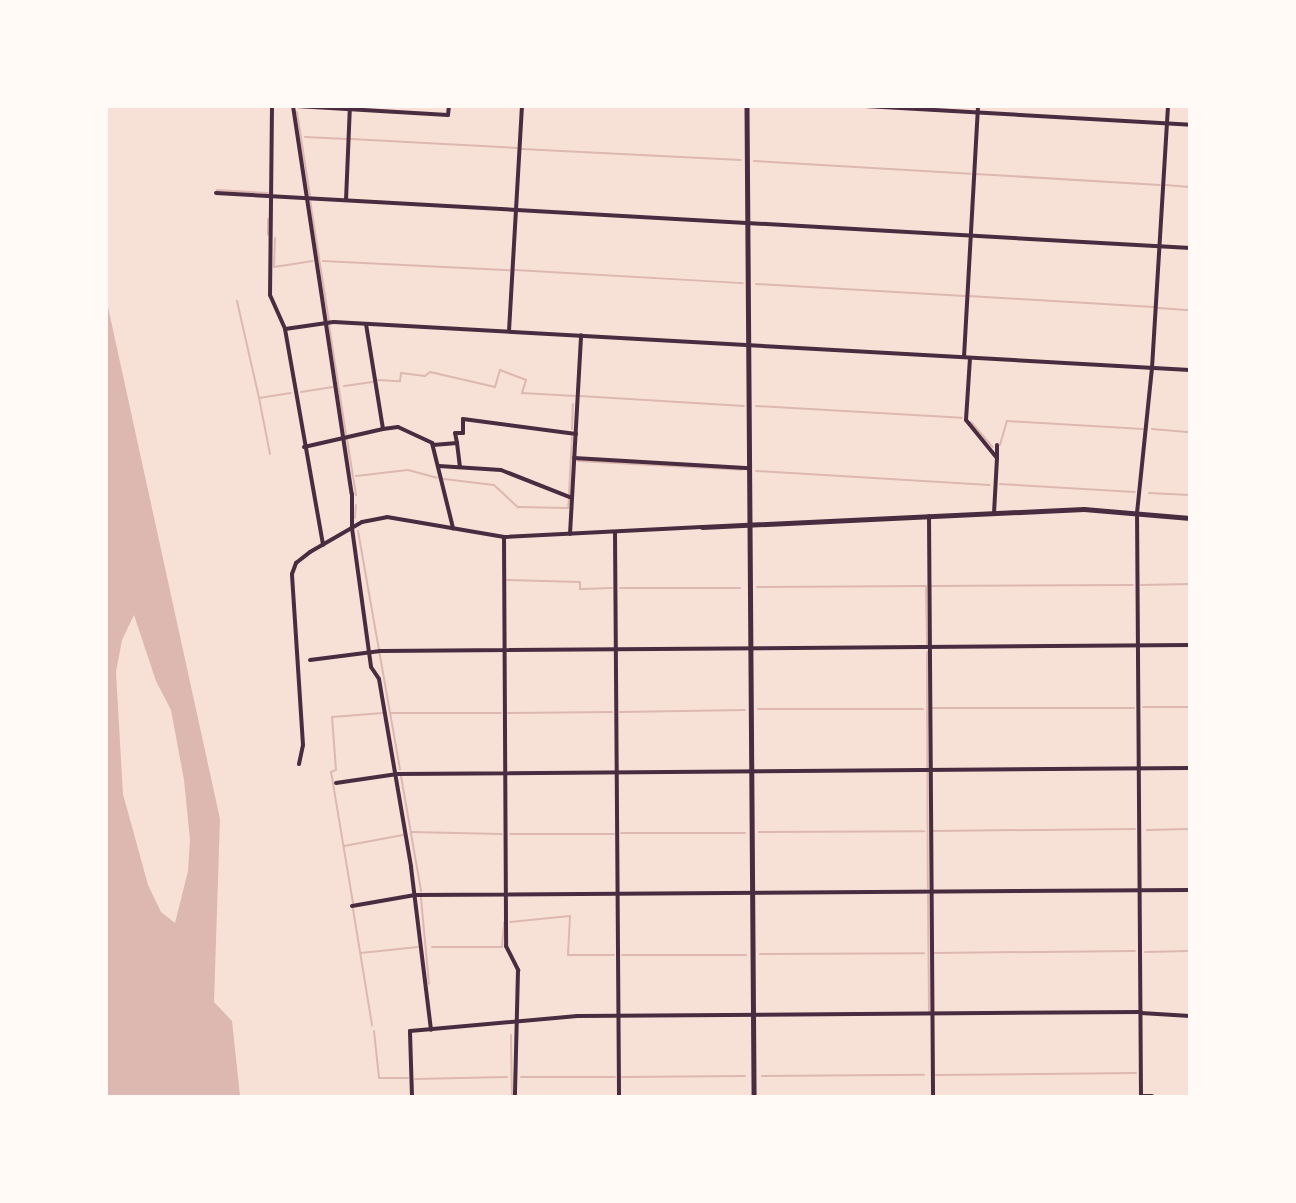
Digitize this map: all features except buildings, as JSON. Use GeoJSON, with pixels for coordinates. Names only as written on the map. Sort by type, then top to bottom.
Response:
{"type":"FeatureCollection","features":[{"type":"Feature","properties":{"kind":"street"},"geometry":{"type":"LineString","coordinates":[[272,106],[270,295],[285,329],[323,545]]}},
{"type":"Feature","properties":{"kind":"street"},"geometry":{"type":"LineString","coordinates":[[431,1030],[415,895],[379,679],[371,667],[371,652],[352,528],[352,495],[295,106],[448,115],[449,106]]}},
{"type":"Feature","properties":{"kind":"street"},"geometry":{"type":"LineString","coordinates":[[509,331],[522,106]]}},
{"type":"Feature","properties":{"kind":"street"},"geometry":{"type":"LineString","coordinates":[[747,106],[753,1096]]}},
{"type":"Feature","properties":{"kind":"street"},"geometry":{"type":"LineString","coordinates":[[865,106],[1190,125]]}},
{"type":"Feature","properties":{"kind":"street"},"geometry":{"type":"LineString","coordinates":[[964,357],[978,106]]}},
{"type":"Feature","properties":{"kind":"street"},"geometry":{"type":"LineString","coordinates":[[1152,1096],[1141,1096],[1137,513],[1152,368],[1168,106]]}},
{"type":"Feature","properties":{"kind":"street"},"geometry":{"type":"LineString","coordinates":[[346,200],[350,108]]}},
{"type":"Feature","properties":{"kind":"street"},"geometry":{"type":"LineString","coordinates":[[216,193],[1190,248]]}},
{"type":"Feature","properties":{"kind":"street"},"geometry":{"type":"LineString","coordinates":[[285,329],[325,323],[366,324],[1190,370]]}},
{"type":"Feature","properties":{"kind":"street"},"geometry":{"type":"LineString","coordinates":[[366,324],[383,429]]}},
{"type":"Feature","properties":{"kind":"street"},"geometry":{"type":"LineString","coordinates":[[570,534],[581,336]]}},
{"type":"Feature","properties":{"kind":"street"},"geometry":{"type":"LineString","coordinates":[[970,358],[966,420],[997,458]]}},
{"type":"Feature","properties":{"kind":"street"},"geometry":{"type":"LineString","coordinates":[[460,467],[455,433],[463,433],[463,419],[576,434]]}},
{"type":"Feature","properties":{"kind":"street"},"geometry":{"type":"LineString","coordinates":[[304,447],[398,427],[433,445],[457,443]]}},
{"type":"Feature","properties":{"kind":"street"},"geometry":{"type":"LineString","coordinates":[[433,445],[453,528]]}},
{"type":"Feature","properties":{"kind":"street"},"geometry":{"type":"LineString","coordinates":[[994,513],[997,445]]}},
{"type":"Feature","properties":{"kind":"street"},"geometry":{"type":"LineString","coordinates":[[574,458],[750,468]]}},
{"type":"Feature","properties":{"kind":"street"},"geometry":{"type":"LineString","coordinates":[[439,466],[501,470],[572,498]]}},
{"type":"Feature","properties":{"kind":"street"},"geometry":{"type":"LineString","coordinates":[[299,764],[303,745],[292,574],[296,563],[323,545],[352,528],[387,517],[504,537],[1084,509],[1190,518]]}},
{"type":"Feature","properties":{"kind":"street"},"geometry":{"type":"LineString","coordinates":[[930,516],[928,770],[933,1096]]}},
{"type":"Feature","properties":{"kind":"street"},"geometry":{"type":"LineString","coordinates":[[615,532],[619,1096]]}},
{"type":"Feature","properties":{"kind":"street"},"geometry":{"type":"LineString","coordinates":[[504,537],[506,946],[518,970],[515,1096]]}},
{"type":"Feature","properties":{"kind":"street"},"geometry":{"type":"LineString","coordinates":[[310,660],[378,651],[1190,645]]}},
{"type":"Feature","properties":{"kind":"street"},"geometry":{"type":"LineString","coordinates":[[336,783],[394,774],[1190,768]]}},
{"type":"Feature","properties":{"kind":"street"},"geometry":{"type":"LineString","coordinates":[[352,906],[415,895],[1190,890]]}},
{"type":"Feature","properties":{"kind":"street"},"geometry":{"type":"LineString","coordinates":[[412,1096],[410,1031],[618,1015],[1141,1013],[1190,1016]]}},
{"type":"Feature","properties":{"kind":"shaded area"},"geometry":{"type":"Polygon","coordinates":[[[106,298],[220,819],[214,1002],[232,1021],[240,1096],[107,1096],[106,298]],[[134,615],[122,640],[116,672],[123,794],[148,885],[161,912],[175,923],[188,871],[190,840],[184,780],[171,710],[156,681],[134,615]]]}},
{"type":"Feature","properties":{"kind":"waterway"},"geometry":{"type":"LineString","coordinates":[[297,112],[310,196]]}},
{"type":"Feature","properties":{"kind":"waterway"},"geometry":{"type":"LineString","coordinates":[[305,137],[347,139]]}},
{"type":"Feature","properties":{"kind":"waterway"},"geometry":{"type":"LineString","coordinates":[[351,139],[517,148]]}},
{"type":"Feature","properties":{"kind":"waterway"},"geometry":{"type":"LineString","coordinates":[[522,149],[741,160]]}},
{"type":"Feature","properties":{"kind":"waterway"},"geometry":{"type":"LineString","coordinates":[[754,161],[971,174]]}},
{"type":"Feature","properties":{"kind":"waterway"},"geometry":{"type":"LineString","coordinates":[[976,174],[1160,185]]}},
{"type":"Feature","properties":{"kind":"waterway"},"geometry":{"type":"LineString","coordinates":[[1166,185],[1190,187]]}},
{"type":"Feature","properties":{"kind":"waterway"},"geometry":{"type":"LineString","coordinates":[[217,190],[268,193]]}},
{"type":"Feature","properties":{"kind":"waterway"},"geometry":{"type":"LineString","coordinates":[[310,200],[329,321]]}},
{"type":"Feature","properties":{"kind":"waterway"},"geometry":{"type":"LineString","coordinates":[[268,219],[268,235]]}},
{"type":"Feature","properties":{"kind":"waterway"},"geometry":{"type":"LineString","coordinates":[[275,238],[274,267],[313,261]]}},
{"type":"Feature","properties":{"kind":"waterway"},"geometry":{"type":"LineString","coordinates":[[323,261],[510,270]]}},
{"type":"Feature","properties":{"kind":"waterway"},"geometry":{"type":"LineString","coordinates":[[515,270],[743,283]]}},
{"type":"Feature","properties":{"kind":"waterway"},"geometry":{"type":"LineString","coordinates":[[756,284],[965,296]]}},
{"type":"Feature","properties":{"kind":"waterway"},"geometry":{"type":"LineString","coordinates":[[969,296],[1154,307]]}},
{"type":"Feature","properties":{"kind":"waterway"},"geometry":{"type":"LineString","coordinates":[[237,301],[259,398]]}},
{"type":"Feature","properties":{"kind":"waterway"},"geometry":{"type":"LineString","coordinates":[[1158,308],[1190,310]]}},
{"type":"Feature","properties":{"kind":"waterway"},"geometry":{"type":"LineString","coordinates":[[329,325],[346,435]]}},
{"type":"Feature","properties":{"kind":"waterway"},"geometry":{"type":"LineString","coordinates":[[378,380],[400,381],[401,373],[425,376],[430,372],[495,387],[500,370],[526,380],[522,393],[575,396]]}},
{"type":"Feature","properties":{"kind":"waterway"},"geometry":{"type":"LineString","coordinates":[[344,386],[373,382]]}},
{"type":"Feature","properties":{"kind":"waterway"},"geometry":{"type":"LineString","coordinates":[[301,392],[333,387]]}},
{"type":"Feature","properties":{"kind":"waterway"},"geometry":{"type":"LineString","coordinates":[[270,454],[259,398],[291,393]]}},
{"type":"Feature","properties":{"kind":"waterway"},"geometry":{"type":"LineString","coordinates":[[580,396],[744,406]]}},
{"type":"Feature","properties":{"kind":"waterway"},"geometry":{"type":"LineString","coordinates":[[572,429],[573,404]]}},
{"type":"Feature","properties":{"kind":"waterway"},"geometry":{"type":"LineString","coordinates":[[756,406],[962,418]]}},
{"type":"Feature","properties":{"kind":"waterway"},"geometry":{"type":"LineString","coordinates":[[1000,445],[1007,421],[1143,429]]}},
{"type":"Feature","properties":{"kind":"waterway"},"geometry":{"type":"LineString","coordinates":[[971,422],[993,447]]}},
{"type":"Feature","properties":{"kind":"waterway"},"geometry":{"type":"LineString","coordinates":[[1152,429],[1190,432]]}},
{"type":"Feature","properties":{"kind":"waterway"},"geometry":{"type":"LineString","coordinates":[[569,494],[572,437]]}},
{"type":"Feature","properties":{"kind":"waterway"},"geometry":{"type":"LineString","coordinates":[[347,439],[356,495]]}},
{"type":"Feature","properties":{"kind":"waterway"},"geometry":{"type":"LineString","coordinates":[[578,461],[742,470]]}},
{"type":"Feature","properties":{"kind":"waterway"},"geometry":{"type":"LineString","coordinates":[[356,476],[408,470],[437,478]]}},
{"type":"Feature","properties":{"kind":"waterway"},"geometry":{"type":"LineString","coordinates":[[756,471],[990,485]]}},
{"type":"Feature","properties":{"kind":"waterway"},"geometry":{"type":"LineString","coordinates":[[444,479],[494,485],[518,507],[568,508],[569,499]]}},
{"type":"Feature","properties":{"kind":"waterway"},"geometry":{"type":"LineString","coordinates":[[1000,484],[1135,492]]}},
{"type":"Feature","properties":{"kind":"waterway"},"geometry":{"type":"LineString","coordinates":[[1149,493],[1190,495]]}},
{"type":"Feature","properties":{"kind":"waterway"},"geometry":{"type":"LineString","coordinates":[[355,518],[356,505]]}},
{"type":"Feature","properties":{"kind":"waterway"},"geometry":{"type":"LineString","coordinates":[[358,531],[400,769]]}},
{"type":"Feature","properties":{"kind":"waterway"},"geometry":{"type":"LineString","coordinates":[[507,580],[580,582],[580,589],[612,588]]}},
{"type":"Feature","properties":{"kind":"waterway"},"geometry":{"type":"LineString","coordinates":[[1141,585],[1190,584]]}},
{"type":"Feature","properties":{"kind":"waterway"},"geometry":{"type":"LineString","coordinates":[[932,586],[1133,585]]}},
{"type":"Feature","properties":{"kind":"waterway"},"geometry":{"type":"LineString","coordinates":[[757,587],[926,586],[927,644]]}},
{"type":"Feature","properties":{"kind":"waterway"},"geometry":{"type":"LineString","coordinates":[[620,588],[740,588]]}},
{"type":"Feature","properties":{"kind":"waterway"},"geometry":{"type":"LineString","coordinates":[[927,652],[928,888]]}},
{"type":"Feature","properties":{"kind":"waterway"},"geometry":{"type":"LineString","coordinates":[[1143,707],[1190,707]]}},
{"type":"Feature","properties":{"kind":"waterway"},"geometry":{"type":"LineString","coordinates":[[933,708],[1134,708]]}},
{"type":"Feature","properties":{"kind":"waterway"},"geometry":{"type":"LineString","coordinates":[[758,709],[923,709]]}},
{"type":"Feature","properties":{"kind":"waterway"},"geometry":{"type":"LineString","coordinates":[[620,712],[745,710]]}},
{"type":"Feature","properties":{"kind":"waterway"},"geometry":{"type":"LineString","coordinates":[[508,713],[612,712]]}},
{"type":"Feature","properties":{"kind":"waterway"},"geometry":{"type":"LineString","coordinates":[[353,903],[331,772],[336,770],[332,717],[383,713]]}},
{"type":"Feature","properties":{"kind":"waterway"},"geometry":{"type":"LineString","coordinates":[[390,713],[501,713]]}},
{"type":"Feature","properties":{"kind":"waterway"},"geometry":{"type":"LineString","coordinates":[[401,776],[421,891]]}},
{"type":"Feature","properties":{"kind":"waterway"},"geometry":{"type":"LineString","coordinates":[[933,831],[1135,829]]}},
{"type":"Feature","properties":{"kind":"waterway"},"geometry":{"type":"LineString","coordinates":[[1147,830],[1190,829]]}},
{"type":"Feature","properties":{"kind":"waterway"},"geometry":{"type":"LineString","coordinates":[[759,832],[924,831]]}},
{"type":"Feature","properties":{"kind":"waterway"},"geometry":{"type":"LineString","coordinates":[[412,832],[502,834]]}},
{"type":"Feature","properties":{"kind":"waterway"},"geometry":{"type":"LineString","coordinates":[[621,833],[745,833]]}},
{"type":"Feature","properties":{"kind":"waterway"},"geometry":{"type":"LineString","coordinates":[[510,834],[614,834]]}},
{"type":"Feature","properties":{"kind":"waterway"},"geometry":{"type":"LineString","coordinates":[[344,846],[403,835]]}},
{"type":"Feature","properties":{"kind":"waterway"},"geometry":{"type":"LineString","coordinates":[[928,895],[929,1012]]}},
{"type":"Feature","properties":{"kind":"waterway"},"geometry":{"type":"LineString","coordinates":[[421,898],[429,984]]}},
{"type":"Feature","properties":{"kind":"waterway"},"geometry":{"type":"LineString","coordinates":[[353,909],[372,1025]]}},
{"type":"Feature","properties":{"kind":"waterway"},"geometry":{"type":"LineString","coordinates":[[510,922],[570,916],[568,955],[614,955]]}},
{"type":"Feature","properties":{"kind":"waterway"},"geometry":{"type":"LineString","coordinates":[[432,947],[502,947],[504,922]]}},
{"type":"Feature","properties":{"kind":"waterway"},"geometry":{"type":"LineString","coordinates":[[361,953],[418,947]]}},
{"type":"Feature","properties":{"kind":"waterway"},"geometry":{"type":"LineString","coordinates":[[934,953],[1135,951]]}},
{"type":"Feature","properties":{"kind":"waterway"},"geometry":{"type":"LineString","coordinates":[[1145,952],[1190,951]]}},
{"type":"Feature","properties":{"kind":"waterway"},"geometry":{"type":"LineString","coordinates":[[760,954],[924,953]]}},
{"type":"Feature","properties":{"kind":"waterway"},"geometry":{"type":"LineString","coordinates":[[622,955],[746,955]]}},
{"type":"Feature","properties":{"kind":"waterway"},"geometry":{"type":"LineString","coordinates":[[374,1031],[379,1078],[408,1078]]}},
{"type":"Feature","properties":{"kind":"waterway"},"geometry":{"type":"LineString","coordinates":[[511,1035],[512,1096]]}},
{"type":"Feature","properties":{"kind":"waterway"},"geometry":{"type":"LineString","coordinates":[[936,1075],[1136,1073]]}},
{"type":"Feature","properties":{"kind":"waterway"},"geometry":{"type":"LineString","coordinates":[[762,1076],[924,1075]]}},
{"type":"Feature","properties":{"kind":"waterway"},"geometry":{"type":"LineString","coordinates":[[622,1077],[745,1076]]}},
{"type":"Feature","properties":{"kind":"waterway"},"geometry":{"type":"LineString","coordinates":[[415,1079],[507,1077]]}},
{"type":"Feature","properties":{"kind":"waterway"},"geometry":{"type":"LineString","coordinates":[[521,1077],[615,1077]]}}]}
